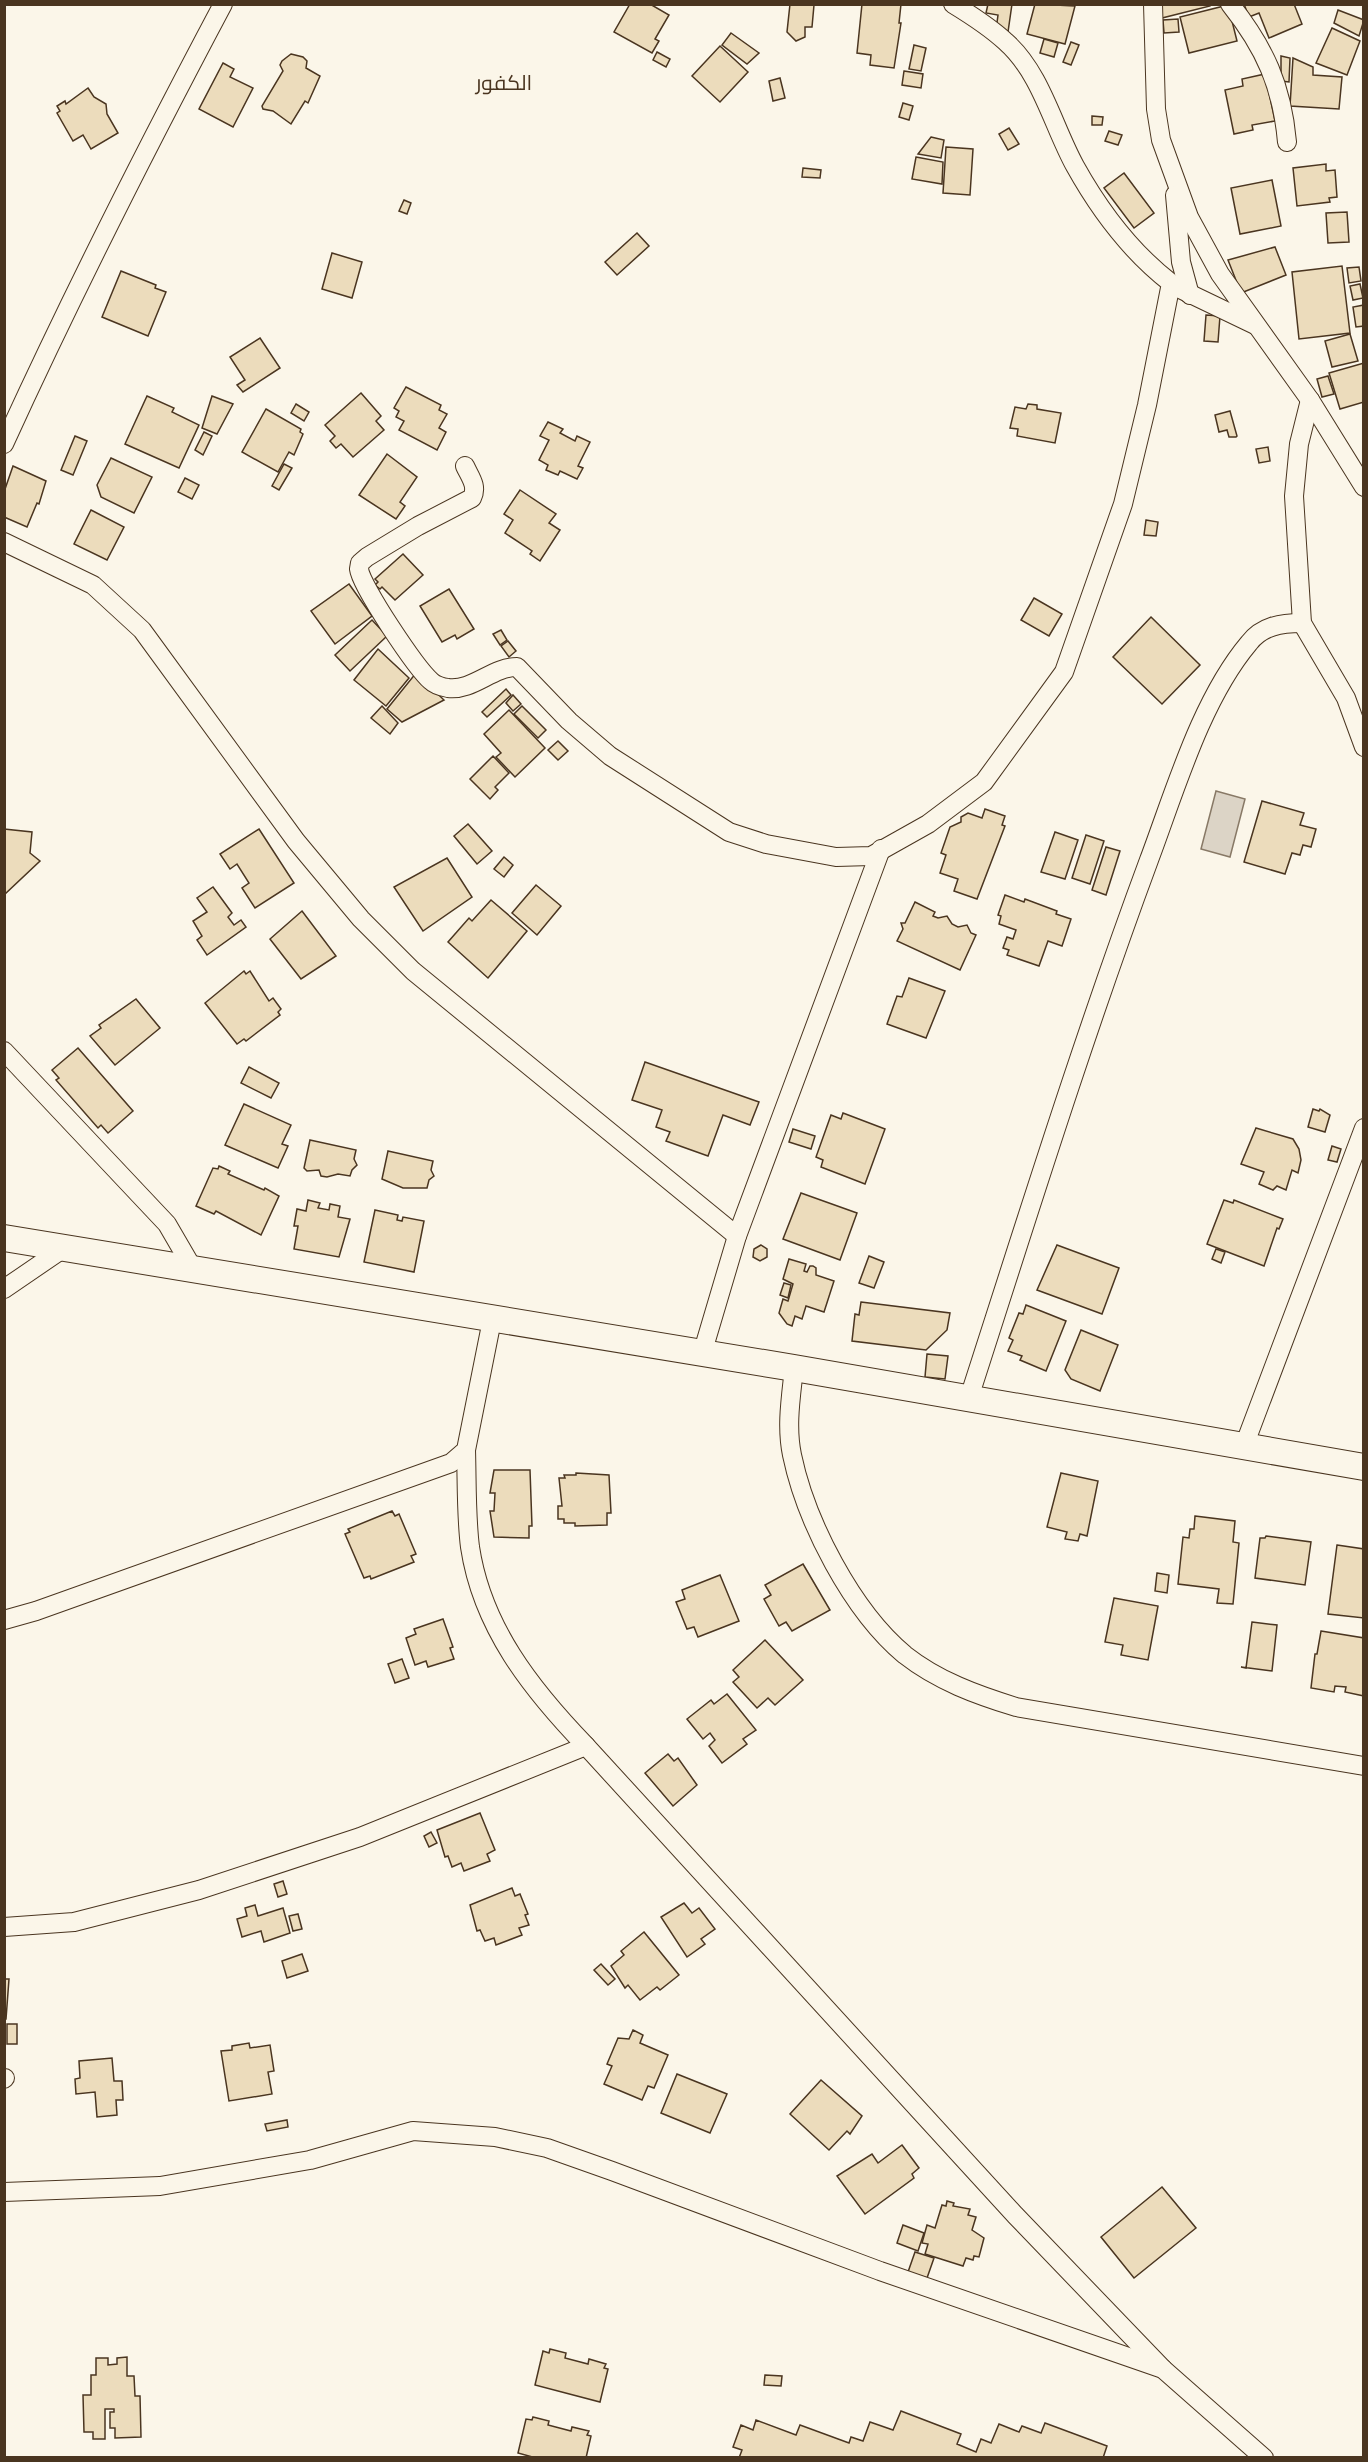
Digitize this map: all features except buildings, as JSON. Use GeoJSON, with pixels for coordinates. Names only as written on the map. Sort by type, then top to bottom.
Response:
{"type":"FeatureCollection","features":[{"type":"Feature","properties":{"kind":"street"},"geometry":{"type":"LineString","coordinates":[[4,444],[54,336],[223,4]]}},
{"type":"Feature","properties":{"kind":"street"},"geometry":{"type":"LineString","coordinates":[[953,4],[1006,42],[1029,72],[1075,166],[1132,249],[1171,283],[1190,295],[1257,326]]}},
{"type":"Feature","properties":{"kind":"street"},"geometry":{"type":"LineString","coordinates":[[1154,4],[1156,109],[1161,140],[1189,217],[1220,274],[1310,400],[1363,484]]}},
{"type":"Feature","properties":{"kind":"street"},"geometry":{"type":"LineString","coordinates":[[1230,4],[1245,23],[1279,87],[1287,142]]}},
{"type":"Feature","properties":{"kind":"street"},"geometry":{"type":"LineString","coordinates":[[1173,178],[1181,262],[1190,295]]}},
{"type":"Feature","properties":{"kind":"street"},"geometry":{"type":"LineString","coordinates":[[465,466],[474,484],[475,492],[472,498],[418,526],[375,552],[360,563],[359,569],[377,605],[430,681],[450,688],[470,685],[496,672],[517,667],[569,721],[610,756],[729,832],[766,844],[836,857],[871,856],[928,824],[984,782],[1064,672],[1123,504],[1152,382],[1171,283]]}},
{"type":"Feature","properties":{"kind":"street"},"geometry":{"type":"LineString","coordinates":[[1310,400],[1299,444],[1294,496],[1302,623],[1346,698],[1364,747]]}},
{"type":"Feature","properties":{"kind":"street"},"geometry":{"type":"LineString","coordinates":[[4,542],[93,585],[142,630],[296,841],[361,919],[412,971],[737,1236]]}},
{"type":"Feature","properties":{"kind":"street"},"geometry":{"type":"LineString","coordinates":[[969,1398],[1068,1087],[1192,744],[1228,671],[1250,641],[1266,629],[1281,623],[1302,623]]}},
{"type":"Feature","properties":{"kind":"street"},"geometry":{"type":"LineString","coordinates":[[702,1354],[737,1236],[881,849]]}},
{"type":"Feature","properties":{"kind":"street"},"geometry":{"type":"LineString","coordinates":[[4,1051],[167,1224],[192,1267]]}},
{"type":"Feature","properties":{"kind":"street"},"geometry":{"type":"LineString","coordinates":[[1244,1446],[1364,1128]]}},
{"type":"Feature","properties":{"kind":"street"},"geometry":{"type":"LineString","coordinates":[[4,1238],[192,1267],[492,1320],[794,1368],[1364,1467]]}},
{"type":"Feature","properties":{"kind":"street"},"geometry":{"type":"LineString","coordinates":[[4,1289],[64,1248]]}},
{"type":"Feature","properties":{"kind":"street"},"geometry":{"type":"LineString","coordinates":[[492,1320],[466,1450],[470,1547],[484,1603],[506,1648],[536,1690],[586,1746],[1015,2215],[1162,2369],[1264,2457]]}},
{"type":"Feature","properties":{"kind":"street"},"geometry":{"type":"LineString","coordinates":[[794,1368],[789,1423],[792,1453],[815,1527],[842,1577],[873,1621],[905,1655],[937,1676],[973,1694],[1017,1707],[1364,1766]]}},
{"type":"Feature","properties":{"kind":"street"},"geometry":{"type":"LineString","coordinates":[[4,1620],[36,1611],[451,1463],[466,1450]]}},
{"type":"Feature","properties":{"kind":"street"},"geometry":{"type":"LineString","coordinates":[[4,1927],[74,1922],[199,1890],[360,1837],[586,1746]]}},
{"type":"Feature","properties":{"kind":"street"},"geometry":{"type":"LineString","coordinates":[[4,2192],[160,2186],[310,2160],[413,2131],[495,2137],[547,2148],[880,2271],[1162,2369]]}},
{"type":"Feature","properties":{"kind":"shaded area"},"geometry":{"type":"Polygon","coordinates":[[[1216,791],[1245,799],[1230,857],[1201,849],[1216,791]]]}},
{"type":"Feature","properties":{"kind":"district","name":"الكفور"},"geometry":{"type":"Point","coordinates":[504,83]}}]}
